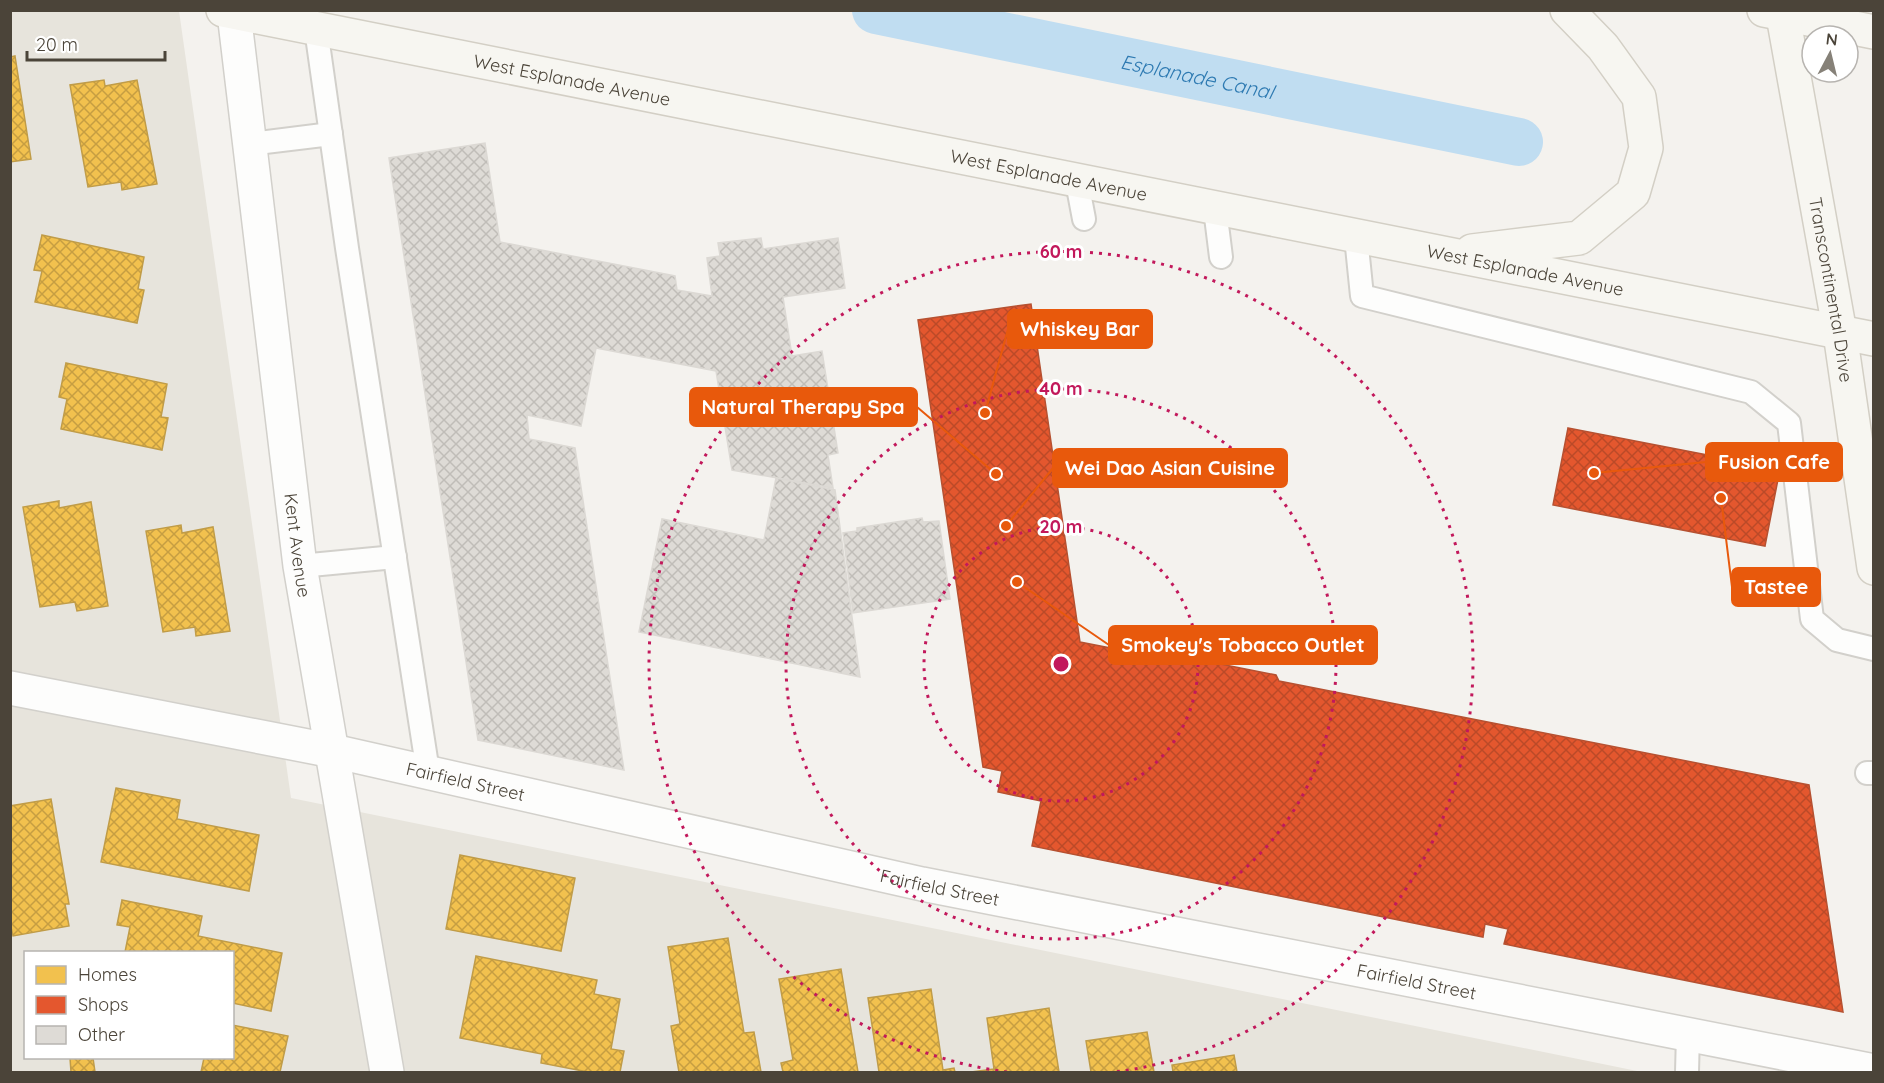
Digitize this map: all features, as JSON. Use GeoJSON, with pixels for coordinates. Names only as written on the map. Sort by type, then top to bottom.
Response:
{"type":"FeatureCollection","features":[{"type":"Feature","properties":{"kind":"main road"},"geometry":{"type":"LineString","coordinates":[[1443,255],[1579,238],[1633,193],[1646,148],[1639,97],[1603,47],[1567,10]]}},
{"type":"Feature","properties":{"kind":"main road","name":"West Esplanade Avenue"},"geometry":{"type":"LineString","coordinates":[[228,12],[1874,339]]}},
{"type":"Feature","properties":{"kind":"main road"},"geometry":{"type":"LineString","coordinates":[[1776,12],[1874,32]]}},
{"type":"Feature","properties":{"kind":"main road","name":"Transcontinental Drive"},"geometry":{"type":"LineString","coordinates":[[1776,12],[1840,333],[1874,568]]}},
{"type":"Feature","properties":{"kind":"street","name":"Kent Avenue"},"geometry":{"type":"LineString","coordinates":[[228,12],[250,144],[300,566],[387,1072]]}},
{"type":"Feature","properties":{"kind":"street","name":"Fairfield Street"},"geometry":{"type":"LineString","coordinates":[[10,688],[333,751],[922,884],[1874,1071]]}},
{"type":"Feature","properties":{"kind":"lane"},"geometry":{"type":"LineString","coordinates":[[316,29],[428,772]]}},
{"type":"Feature","properties":{"kind":"lane"},"geometry":{"type":"LineString","coordinates":[[250,144],[331,134]]}},
{"type":"Feature","properties":{"kind":"lane"},"geometry":{"type":"LineString","coordinates":[[1077,182],[1084,219]]}},
{"type":"Feature","properties":{"kind":"lane"},"geometry":{"type":"LineString","coordinates":[[1215,209],[1221,257]]}},
{"type":"Feature","properties":{"kind":"lane"},"geometry":{"type":"LineString","coordinates":[[1356,237],[1362,296],[1751,392],[1789,423],[1812,619],[1838,640],[1874,649]]}},
{"type":"Feature","properties":{"kind":"lane"},"geometry":{"type":"LineString","coordinates":[[300,566],[395,556]]}},
{"type":"Feature","properties":{"kind":"lane"},"geometry":{"type":"LineString","coordinates":[[1687,1072],[1688,1034]]}},
{"type":"Feature","properties":{"kind":"shaded area"},"geometry":{"type":"Polygon","coordinates":[[[10,11],[179,11],[291,798],[1642,1072],[11,1072],[10,11]]]}},
{"type":"Feature","properties":{"kind":"building: Homes"},"geometry":{"type":"Polygon","coordinates":[[[15,56],[31,159],[10,162],[10,57],[15,56]]]}},
{"type":"Feature","properties":{"kind":"building: Homes"},"geometry":{"type":"Polygon","coordinates":[[[104,80],[105,86],[137,80],[157,184],[122,190],[121,182],[88,187],[70,85],[104,80]]]}},
{"type":"Feature","properties":{"kind":"building: Homes"},"geometry":{"type":"Polygon","coordinates":[[[42,235],[144,257],[138,289],[144,290],[137,323],[35,302],[42,271],[34,270],[42,235]]]}},
{"type":"Feature","properties":{"kind":"building: Homes"},"geometry":{"type":"Polygon","coordinates":[[[66,363],[167,384],[161,417],[168,418],[162,450],[61,429],[67,399],[59,397],[66,363]]]}},
{"type":"Feature","properties":{"kind":"building: Homes"},"geometry":{"type":"Polygon","coordinates":[[[59,501],[59,508],[91,502],[108,606],[77,611],[75,602],[40,607],[23,507],[59,501]]]}},
{"type":"Feature","properties":{"kind":"building: Homes"},"geometry":{"type":"Polygon","coordinates":[[[181,525],[182,533],[213,527],[230,631],[196,636],[195,627],[163,632],[146,531],[181,525]]]}},
{"type":"Feature","properties":{"kind":"building: Homes"},"geometry":{"type":"Polygon","coordinates":[[[116,788],[180,800],[177,819],[259,835],[249,891],[101,862],[116,788]]]}},
{"type":"Feature","properties":{"kind":"building: Homes"},"geometry":{"type":"Polygon","coordinates":[[[51,799],[69,904],[65,904],[69,926],[13,936],[10,923],[10,806],[51,799]]]}},
{"type":"Feature","properties":{"kind":"building: Homes"},"geometry":{"type":"Polygon","coordinates":[[[460,855],[575,878],[561,951],[446,929],[460,855]]]}},
{"type":"Feature","properties":{"kind":"building: Homes"},"geometry":{"type":"Polygon","coordinates":[[[122,900],[202,916],[198,936],[282,953],[271,1011],[234,1003],[234,951],[125,951],[130,927],[117,925],[122,900]]]}},
{"type":"Feature","properties":{"kind":"building: Homes"},"geometry":{"type":"Polygon","coordinates":[[[728,938],[744,1033],[754,1032],[761,1072],[679,1072],[671,1026],[680,1024],[668,947],[728,938]]]}},
{"type":"Feature","properties":{"kind":"building: Homes"},"geometry":{"type":"Polygon","coordinates":[[[476,956],[597,980],[594,994],[620,999],[611,1049],[624,1051],[620,1072],[588,1072],[541,1063],[542,1054],[460,1038],[476,956]]]}},
{"type":"Feature","properties":{"kind":"building: Homes"},"geometry":{"type":"Polygon","coordinates":[[[841,969],[858,1072],[783,1072],[781,1063],[793,1060],[779,979],[841,969]]]}},
{"type":"Feature","properties":{"kind":"building: Homes"},"geometry":{"type":"Polygon","coordinates":[[[931,989],[943,1070],[954,1068],[955,1072],[879,1072],[868,998],[931,989]]]}},
{"type":"Feature","properties":{"kind":"building: Homes"},"geometry":{"type":"Polygon","coordinates":[[[1049,1008],[1059,1072],[971,1072],[994,1069],[987,1018],[1049,1008]]]}},
{"type":"Feature","properties":{"kind":"building: Homes"},"geometry":{"type":"Polygon","coordinates":[[[234,1025],[288,1036],[280,1072],[201,1072],[204,1059],[234,1059],[234,1025]]]}},
{"type":"Feature","properties":{"kind":"building: Homes"},"geometry":{"type":"Polygon","coordinates":[[[1147,1032],[1154,1072],[1091,1072],[1086,1041],[1147,1032]]]}},
{"type":"Feature","properties":{"kind":"building: Homes"},"geometry":{"type":"Polygon","coordinates":[[[1234,1055],[1237,1072],[1173,1072],[1172,1065],[1234,1055]]]}},
{"type":"Feature","properties":{"kind":"building: Homes"},"geometry":{"type":"Polygon","coordinates":[[[70,1059],[93,1059],[95,1072],[71,1072],[70,1059]]]}},
{"type":"Feature","properties":{"kind":"building: Shops"},"geometry":{"type":"Polygon","coordinates":[[[1031,304],[1080,642],[1126,651],[1130,646],[1276,675],[1279,681],[1809,785],[1843,1012],[1504,944],[1508,929],[1485,924],[1483,937],[1032,846],[1041,801],[998,792],[1002,771],[983,767],[918,320],[1031,304]]]}},
{"type":"Feature","properties":{"kind":"building: Shops"},"geometry":{"type":"Polygon","coordinates":[[[1568,428],[1780,469],[1765,546],[1553,505],[1568,428]]]}},
{"type":"Feature","properties":{"kind":"building: Other"},"geometry":{"type":"Polygon","coordinates":[[[485,143],[500,242],[675,276],[677,290],[712,296],[707,258],[720,256],[718,243],[761,238],[763,249],[838,238],[845,288],[783,297],[792,356],[822,351],[838,453],[828,455],[833,488],[732,470],[716,371],[596,348],[581,426],[527,415],[529,439],[575,448],[624,770],[478,740],[389,158],[485,143]]]}},
{"type":"Feature","properties":{"kind":"building: Other"},"geometry":{"type":"Polygon","coordinates":[[[776,478],[835,490],[860,677],[639,632],[662,519],[764,540],[776,478]]]}},
{"type":"Feature","properties":{"kind":"building: Other"},"geometry":{"type":"Polygon","coordinates":[[[922,518],[923,522],[939,521],[950,599],[853,613],[843,533],[857,531],[857,528],[922,518]]]}},
{"type":"Feature","properties":{"kind":"waterway","name":"Esplanade Canal"},"geometry":{"type":"LineString","coordinates":[[876,10],[1519,142]]}},
{"type":"Feature","properties":{"kind":"place","name":"Whiskey Bar"},"geometry":{"type":"Point","coordinates":[985,413]}},
{"type":"Feature","properties":{"kind":"place","name":"Fusion Cafe"},"geometry":{"type":"Point","coordinates":[1594,473]}},
{"type":"Feature","properties":{"kind":"place","name":"Natural Therapy Spa"},"geometry":{"type":"Point","coordinates":[996,474]}},
{"type":"Feature","properties":{"kind":"place","name":"Tastee"},"geometry":{"type":"Point","coordinates":[1721,498]}},
{"type":"Feature","properties":{"kind":"place","name":"Wei Dao Asian Cuisine"},"geometry":{"type":"Point","coordinates":[1006,526]}},
{"type":"Feature","properties":{"kind":"place","name":"Smokey's Tobacco Outlet"},"geometry":{"type":"Point","coordinates":[1017,582]}}]}
